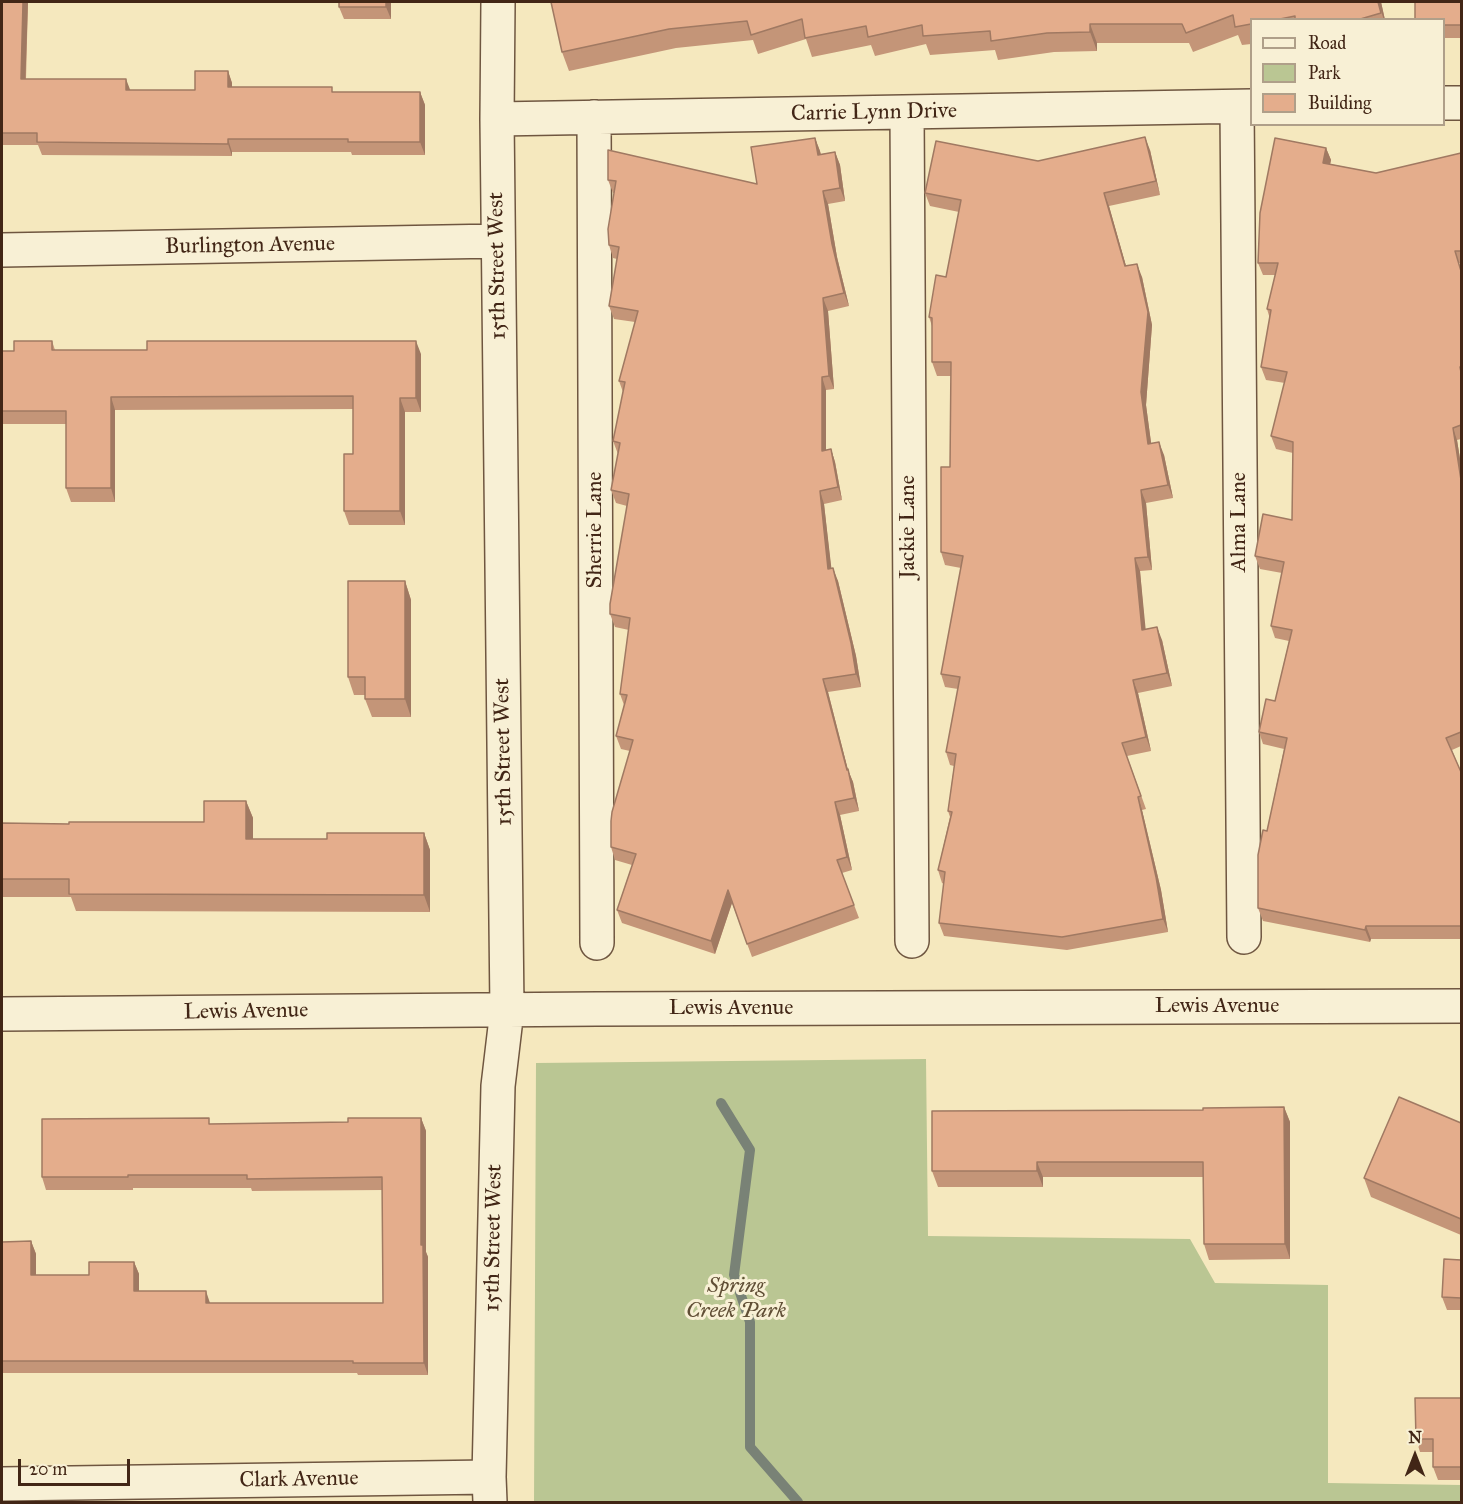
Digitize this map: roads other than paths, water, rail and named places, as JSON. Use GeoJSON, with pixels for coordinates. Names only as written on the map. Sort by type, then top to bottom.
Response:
{"type":"FeatureCollection","features":[{"type":"Feature","properties":{"kind":"street","name":"15th Street West"},"geometry":{"type":"LineString","coordinates":[[490,1490],[498,1086],[507,1010],[498,241],[498,2]]}},
{"type":"Feature","properties":{"kind":"street"},"geometry":{"type":"LineString","coordinates":[[1445,103],[1461,103]]}},
{"type":"Feature","properties":{"kind":"street","name":"Carrie Lynn Drive"},"geometry":{"type":"LineString","coordinates":[[497,119],[1244,106]]}},
{"type":"Feature","properties":{"kind":"street","name":"Alma Lane"},"geometry":{"type":"LineString","coordinates":[[1244,106],[1244,937]]}},
{"type":"Feature","properties":{"kind":"street","name":"Jackie Lane"},"geometry":{"type":"LineString","coordinates":[[907,112],[912,941]]}},
{"type":"Feature","properties":{"kind":"street","name":"Sherrie Lane"},"geometry":{"type":"LineString","coordinates":[[594,117],[597,943]]}},
{"type":"Feature","properties":{"kind":"street","name":"Burlington Avenue"},"geometry":{"type":"LineString","coordinates":[[2,250],[498,241]]}},
{"type":"Feature","properties":{"kind":"street","name":"Lewis Avenue"},"geometry":{"type":"LineString","coordinates":[[2,1014],[1461,1006]]}},
{"type":"Feature","properties":{"kind":"street","name":"Clark Avenue"},"geometry":{"type":"LineString","coordinates":[[2,1484],[490,1490]]}},
{"type":"Feature","properties":{"kind":"waterway"},"geometry":{"type":"LineString","coordinates":[[721,1103],[750,1150],[734,1275],[750,1322],[750,1447],[798,1502]]}},
{"type":"Feature","properties":{"kind":"park label","name":"Spring Creek Park"},"geometry":{"type":"Point","coordinates":[736,1300]}}]}
